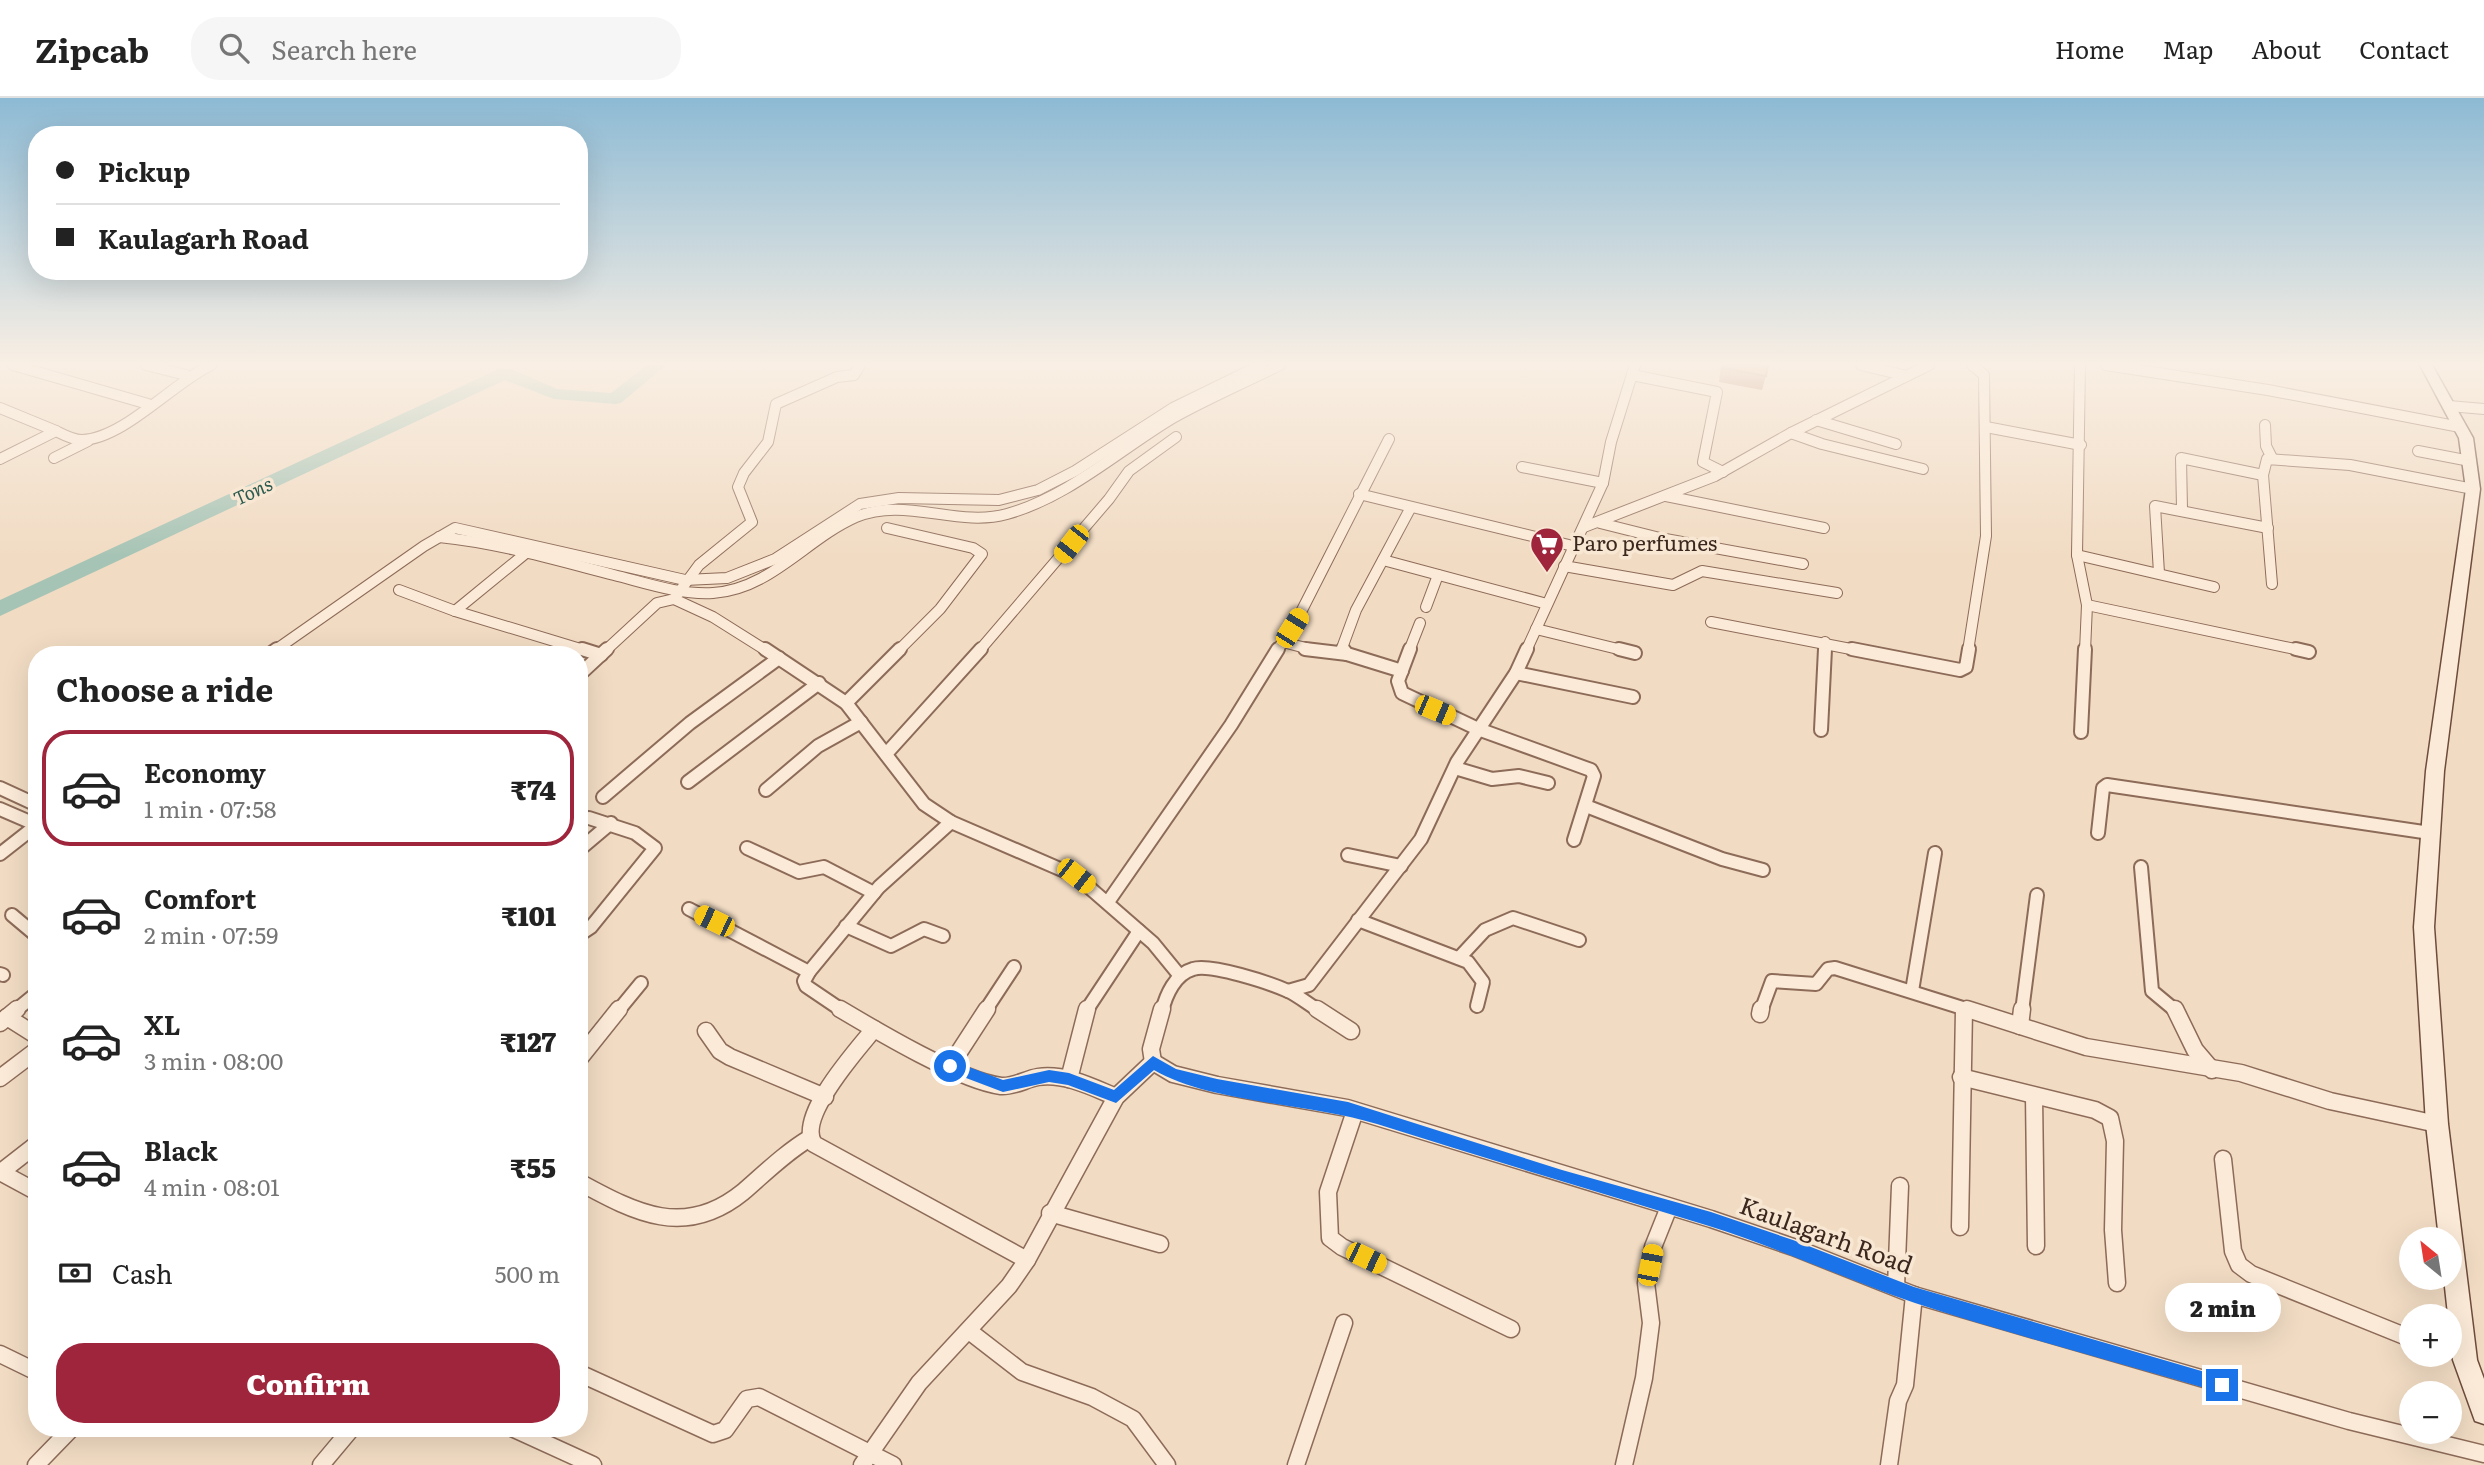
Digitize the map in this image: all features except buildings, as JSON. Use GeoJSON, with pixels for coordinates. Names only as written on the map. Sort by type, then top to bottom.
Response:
{"type":"FeatureCollection","features":[{"type":"Feature","properties":{"kind":"street"},"geometry":{"type":"LineString","coordinates":[[51,429],[70,438],[94,437]]}},
{"type":"Feature","properties":{"kind":"street"},"geometry":{"type":"LineString","coordinates":[[54,458],[111,429]]}},
{"type":"Feature","properties":{"kind":"street"},"geometry":{"type":"LineString","coordinates":[[588,667],[657,603],[679,590],[712,553],[752,522],[738,487],[744,474],[768,442],[771,429]]}},
{"type":"Feature","properties":{"kind":"street"},"geometry":{"type":"LineString","coordinates":[[439,537],[526,553],[679,590],[715,593],[743,586],[769,575],[856,517],[880,509],[904,508],[983,518],[1018,510],[1067,487],[1156,429]]}},
{"type":"Feature","properties":{"kind":"street"},"geometry":{"type":"LineString","coordinates":[[1288,991],[1309,985],[1401,866],[1426,828],[1455,768],[1516,673],[1603,483],[1615,429]]}},
{"type":"Feature","properties":{"kind":"street"},"geometry":{"type":"LineString","coordinates":[[1710,429],[1703,461],[1723,471]]}},
{"type":"Feature","properties":{"kind":"street"},"geometry":{"type":"LineString","coordinates":[[1584,527],[1600,523],[1723,471],[1800,429]]}},
{"type":"Feature","properties":{"kind":"street"},"geometry":{"type":"LineString","coordinates":[[1843,429],[1896,444]]}},
{"type":"Feature","properties":{"kind":"street"},"geometry":{"type":"LineString","coordinates":[[1711,622],[1960,670],[1966,667],[1986,536],[1986,429]]}},
{"type":"Feature","properties":{"kind":"street"},"geometry":{"type":"LineString","coordinates":[[1996,429],[2081,444]]}},
{"type":"Feature","properties":{"kind":"street"},"geometry":{"type":"LineString","coordinates":[[2081,429],[2077,555],[2087,606],[2081,732]]}},
{"type":"Feature","properties":{"kind":"street"},"geometry":{"type":"LineString","coordinates":[[2265,429],[2266,446],[2272,458]]}},
{"type":"Feature","properties":{"kind":"street"},"geometry":{"type":"LineString","coordinates":[[2452,1304],[2424,927],[2441,722],[2473,489],[2470,461],[2461,429]]}},
{"type":"Feature","properties":{"kind":"street"},"geometry":{"type":"LineString","coordinates":[[0,459],[56,431]]}},
{"type":"Feature","properties":{"kind":"street"},"geometry":{"type":"LineString","coordinates":[[1791,433],[1822,444],[1923,469]]}},
{"type":"Feature","properties":{"kind":"street"},"geometry":{"type":"LineString","coordinates":[[886,754],[1043,578],[1109,499],[1114,486],[1127,472],[1176,437]]}},
{"type":"Feature","properties":{"kind":"street"},"geometry":{"type":"LineString","coordinates":[[1108,902],[1231,725],[1283,642],[1317,583],[1389,439]]}},
{"type":"Feature","properties":{"kind":"street"},"geometry":{"type":"LineString","coordinates":[[2418,452],[2470,461]]}},
{"type":"Feature","properties":{"kind":"street"},"geometry":{"type":"LineString","coordinates":[[2182,509],[2181,458],[2263,475]]}},
{"type":"Feature","properties":{"kind":"street"},"geometry":{"type":"LineString","coordinates":[[2272,584],[2263,475],[2265,461],[2272,458],[2350,465],[2473,489]]}},
{"type":"Feature","properties":{"kind":"street"},"geometry":{"type":"LineString","coordinates":[[1522,467],[1603,483]]}},
{"type":"Feature","properties":{"kind":"street"},"geometry":{"type":"LineString","coordinates":[[1359,495],[1573,546]]}},
{"type":"Feature","properties":{"kind":"street"},"geometry":{"type":"LineString","coordinates":[[1665,496],[1824,528]]}},
{"type":"Feature","properties":{"kind":"street"},"geometry":{"type":"LineString","coordinates":[[2159,573],[2153,508],[2161,506],[2182,509],[2268,528]]}},
{"type":"Feature","properties":{"kind":"street"},"geometry":{"type":"LineString","coordinates":[[1347,654],[1342,648],[1347,630],[1410,509]]}},
{"type":"Feature","properties":{"kind":"street"},"geometry":{"type":"LineString","coordinates":[[1600,523],[1660,538],[1803,564]]}},
{"type":"Feature","properties":{"kind":"street"},"geometry":{"type":"LineString","coordinates":[[282,646],[439,537],[458,528],[679,590],[713,617],[819,683],[846,703],[924,804],[951,822],[1060,867],[1108,902],[1139,930],[1180,976]]}},
{"type":"Feature","properties":{"kind":"street"},"geometry":{"type":"LineString","coordinates":[[846,703],[940,609],[982,558],[982,554],[973,548],[887,528]]}},
{"type":"Feature","properties":{"kind":"street"},"geometry":{"type":"LineString","coordinates":[[455,611],[526,553]]}},
{"type":"Feature","properties":{"kind":"street"},"geometry":{"type":"LineString","coordinates":[[2077,555],[2214,587]]}},
{"type":"Feature","properties":{"kind":"street"},"geometry":{"type":"LineString","coordinates":[[1383,560],[1546,604]]}},
{"type":"Feature","properties":{"kind":"street"},"geometry":{"type":"LineString","coordinates":[[1564,566],[1673,584],[1689,581],[1695,573],[1702,571],[1837,593]]}},
{"type":"Feature","properties":{"kind":"street"},"geometry":{"type":"LineString","coordinates":[[1426,607],[1437,575]]}},
{"type":"Feature","properties":{"kind":"street"},"geometry":{"type":"LineString","coordinates":[[399,590],[455,611],[571,646]]}},
{"type":"Feature","properties":{"kind":"street"},"geometry":{"type":"LineString","coordinates":[[2087,606],[2309,652]]}},
{"type":"Feature","properties":{"kind":"street"},"geometry":{"type":"LineString","coordinates":[[1420,623],[1398,687],[1405,697],[1478,729],[1591,770],[1594,776],[1574,839]]}},
{"type":"Feature","properties":{"kind":"street"},"geometry":{"type":"LineString","coordinates":[[1536,629],[1635,653]]}},
{"type":"Feature","properties":{"kind":"street"},"geometry":{"type":"LineString","coordinates":[[1283,642],[1308,650],[1347,654],[1402,671]]}},
{"type":"Feature","properties":{"kind":"street"},"geometry":{"type":"LineString","coordinates":[[1821,730],[1825,642]]}},
{"type":"Feature","properties":{"kind":"street"},"geometry":{"type":"LineString","coordinates":[[588,651],[601,655]]}},
{"type":"Feature","properties":{"kind":"street"},"geometry":{"type":"LineString","coordinates":[[603,797],[690,723],[779,658]]}},
{"type":"Feature","properties":{"kind":"street"},"geometry":{"type":"LineString","coordinates":[[1516,673],[1633,697]]}},
{"type":"Feature","properties":{"kind":"street"},"geometry":{"type":"LineString","coordinates":[[688,782],[819,683]]}},
{"type":"Feature","properties":{"kind":"street"},"geometry":{"type":"LineString","coordinates":[[766,790],[818,747],[861,722]]}},
{"type":"Feature","properties":{"kind":"street"},"geometry":{"type":"LineString","coordinates":[[1455,768],[1492,779],[1519,776],[1548,783]]}},
{"type":"Feature","properties":{"kind":"street"},"geometry":{"type":"LineString","coordinates":[[2098,832],[2103,788],[2107,785],[2430,834]]}},
{"type":"Feature","properties":{"kind":"street"},"geometry":{"type":"LineString","coordinates":[[0,788],[28,801]]}},
{"type":"Feature","properties":{"kind":"street"},"geometry":{"type":"LineString","coordinates":[[1586,806],[1723,859],[1763,870]]}},
{"type":"Feature","properties":{"kind":"street"},"geometry":{"type":"LineString","coordinates":[[0,809],[28,821]]}},
{"type":"Feature","properties":{"kind":"street"},"geometry":{"type":"LineString","coordinates":[[588,929],[655,848],[650,841],[611,823],[589,818]]}},
{"type":"Feature","properties":{"kind":"street"},"geometry":{"type":"LineString","coordinates":[[951,822],[874,893],[808,972],[804,981],[810,990],[874,1029],[950,1066],[1003,1086],[1049,1076],[1069,1079],[1116,1097]]}},
{"type":"Feature","properties":{"kind":"street"},"geometry":{"type":"LineString","coordinates":[[588,842],[611,823]]}},
{"type":"Feature","properties":{"kind":"street"},"geometry":{"type":"LineString","coordinates":[[0,854],[28,832]]}},
{"type":"Feature","properties":{"kind":"street"},"geometry":{"type":"LineString","coordinates":[[747,848],[799,872],[824,867],[874,893]]}},
{"type":"Feature","properties":{"kind":"street"},"geometry":{"type":"LineString","coordinates":[[1912,992],[1935,852]]}},
{"type":"Feature","properties":{"kind":"street"},"geometry":{"type":"LineString","coordinates":[[1348,855],[1401,866]]}},
{"type":"Feature","properties":{"kind":"street"},"geometry":{"type":"LineString","coordinates":[[2141,867],[2152,991],[2174,1007],[2195,1050],[2212,1070]]}},
{"type":"Feature","properties":{"kind":"street"},"geometry":{"type":"LineString","coordinates":[[2020,1026],[2037,895]]}},
{"type":"Feature","properties":{"kind":"street"},"geometry":{"type":"LineString","coordinates":[[689,909],[808,972]]}},
{"type":"Feature","properties":{"kind":"street"},"geometry":{"type":"LineString","coordinates":[[12,915],[28,928]]}},
{"type":"Feature","properties":{"kind":"street"},"geometry":{"type":"LineString","coordinates":[[1459,958],[1485,930],[1513,918],[1578,940]]}},
{"type":"Feature","properties":{"kind":"street"},"geometry":{"type":"LineString","coordinates":[[1358,920],[1468,962],[1481,976],[1483,986],[1477,1006]]}},
{"type":"Feature","properties":{"kind":"street"},"geometry":{"type":"LineString","coordinates":[[846,926],[891,946],[923,929],[943,936]]}},
{"type":"Feature","properties":{"kind":"street"},"geometry":{"type":"LineString","coordinates":[[1069,1079],[1088,1004],[1139,930]]}},
{"type":"Feature","properties":{"kind":"street"},"geometry":{"type":"LineString","coordinates":[[950,1066],[1014,967]]}},
{"type":"Feature","properties":{"kind":"street"},"geometry":{"type":"LineString","coordinates":[[866,1458],[919,1383],[1009,1286],[1027,1260],[1050,1213],[1116,1097],[1153,1062],[1151,1049],[1157,1027],[1167,997],[1180,976],[1194,968],[1211,968],[1288,991],[1351,1031]]}},
{"type":"Feature","properties":{"kind":"street"},"geometry":{"type":"LineString","coordinates":[[1760,1014],[1765,986],[1770,981],[1783,979],[1816,984],[1828,969],[1835,968],[2086,1047],[2241,1073],[2330,1101],[2437,1124]]}},
{"type":"Feature","properties":{"kind":"street"},"geometry":{"type":"LineString","coordinates":[[588,1048],[641,983]]}},
{"type":"Feature","properties":{"kind":"street"},"geometry":{"type":"LineString","coordinates":[[28,1000],[4,1020],[28,1032]]}},
{"type":"Feature","properties":{"kind":"street"},"geometry":{"type":"LineString","coordinates":[[1960,1227],[1964,1010]]}},
{"type":"Feature","properties":{"kind":"street"},"geometry":{"type":"LineString","coordinates":[[874,1029],[811,1121],[810,1139],[814,1144],[1027,1260]]}},
{"type":"Feature","properties":{"kind":"street"},"geometry":{"type":"LineString","coordinates":[[706,1031],[720,1051],[730,1057],[825,1097]]}},
{"type":"Feature","properties":{"kind":"street"},"geometry":{"type":"LineString","coordinates":[[0,1078],[28,1057]]}},
{"type":"Feature","properties":{"kind":"street","name":"Kaulagarh Road"},"geometry":{"type":"LineString","coordinates":[[1153,1062],[1173,1074],[1217,1085],[1355,1111],[1793,1247],[1914,1295],[2349,1422],[2484,1454]]}},
{"type":"Feature","properties":{"kind":"street"},"geometry":{"type":"LineString","coordinates":[[1961,1077],[2095,1111],[2110,1118],[2115,1141],[2113,1230],[2116,1283]]}},
{"type":"Feature","properties":{"kind":"street"},"geometry":{"type":"LineString","coordinates":[[2034,1096],[2036,1246]]}},
{"type":"Feature","properties":{"kind":"street"},"geometry":{"type":"LineString","coordinates":[[1355,1111],[1328,1192],[1331,1238],[1342,1247],[1511,1329]]}},
{"type":"Feature","properties":{"kind":"street"},"geometry":{"type":"LineString","coordinates":[[588,1186],[642,1213],[679,1220],[698,1216],[723,1207],[776,1160],[810,1139]]}},
{"type":"Feature","properties":{"kind":"street"},"geometry":{"type":"LineString","coordinates":[[28,1151],[0,1172],[28,1187]]}},
{"type":"Feature","properties":{"kind":"street"},"geometry":{"type":"LineString","coordinates":[[2223,1159],[2233,1251],[2239,1265],[2251,1274],[2399,1334]]}},
{"type":"Feature","properties":{"kind":"street"},"geometry":{"type":"LineString","coordinates":[[1896,1287],[1900,1186]]}},
{"type":"Feature","properties":{"kind":"street"},"geometry":{"type":"LineString","coordinates":[[1624,1465],[1644,1378],[1651,1323],[1647,1283],[1653,1247],[1668,1207]]}},
{"type":"Feature","properties":{"kind":"street"},"geometry":{"type":"LineString","coordinates":[[1050,1213],[1160,1244]]}},
{"type":"Feature","properties":{"kind":"street"},"geometry":{"type":"LineString","coordinates":[[1889,1465],[1898,1401],[1905,1385],[1914,1295]]}},
{"type":"Feature","properties":{"kind":"street"},"geometry":{"type":"LineString","coordinates":[[1296,1465],[1345,1323]]}},
{"type":"Feature","properties":{"kind":"street"},"geometry":{"type":"LineString","coordinates":[[969,1331],[1022,1372],[1093,1397],[1133,1419],[1167,1465]]}},
{"type":"Feature","properties":{"kind":"street"},"geometry":{"type":"LineString","coordinates":[[0,1354],[28,1368]]}},
{"type":"Feature","properties":{"kind":"street"},"geometry":{"type":"LineString","coordinates":[[2462,1367],[2484,1412]]}},
{"type":"Feature","properties":{"kind":"street"},"geometry":{"type":"LineString","coordinates":[[588,1377],[713,1434],[725,1430],[752,1396],[866,1458],[893,1465]]}},
{"type":"Feature","properties":{"kind":"street"},"geometry":{"type":"LineString","coordinates":[[36,1465],[63,1437]]}},
{"type":"Feature","properties":{"kind":"street"},"geometry":{"type":"LineString","coordinates":[[321,1465],[344,1437]]}},
{"type":"Feature","properties":{"kind":"street"},"geometry":{"type":"LineString","coordinates":[[532,1437],[593,1465]]}},
{"type":"Feature","properties":{"kind":"waterway","name":"Tons"},"geometry":{"type":"LineString","coordinates":[[0,609],[386,429]]}},
{"type":"Feature","properties":{"kind":"place","name":"Paro perfumes"},"geometry":{"type":"Point","coordinates":[1547,574]}},
{"type":"Feature","properties":{"kind":"route"},"geometry":{"type":"LineString","coordinates":[[950,1066],[1003,1086],[1049,1076],[1069,1079],[1116,1097],[1153,1062],[1173,1074],[1217,1085],[1348,1108],[1562,1177],[1711,1219],[1793,1247],[1914,1295],[2222,1385]]}}]}
